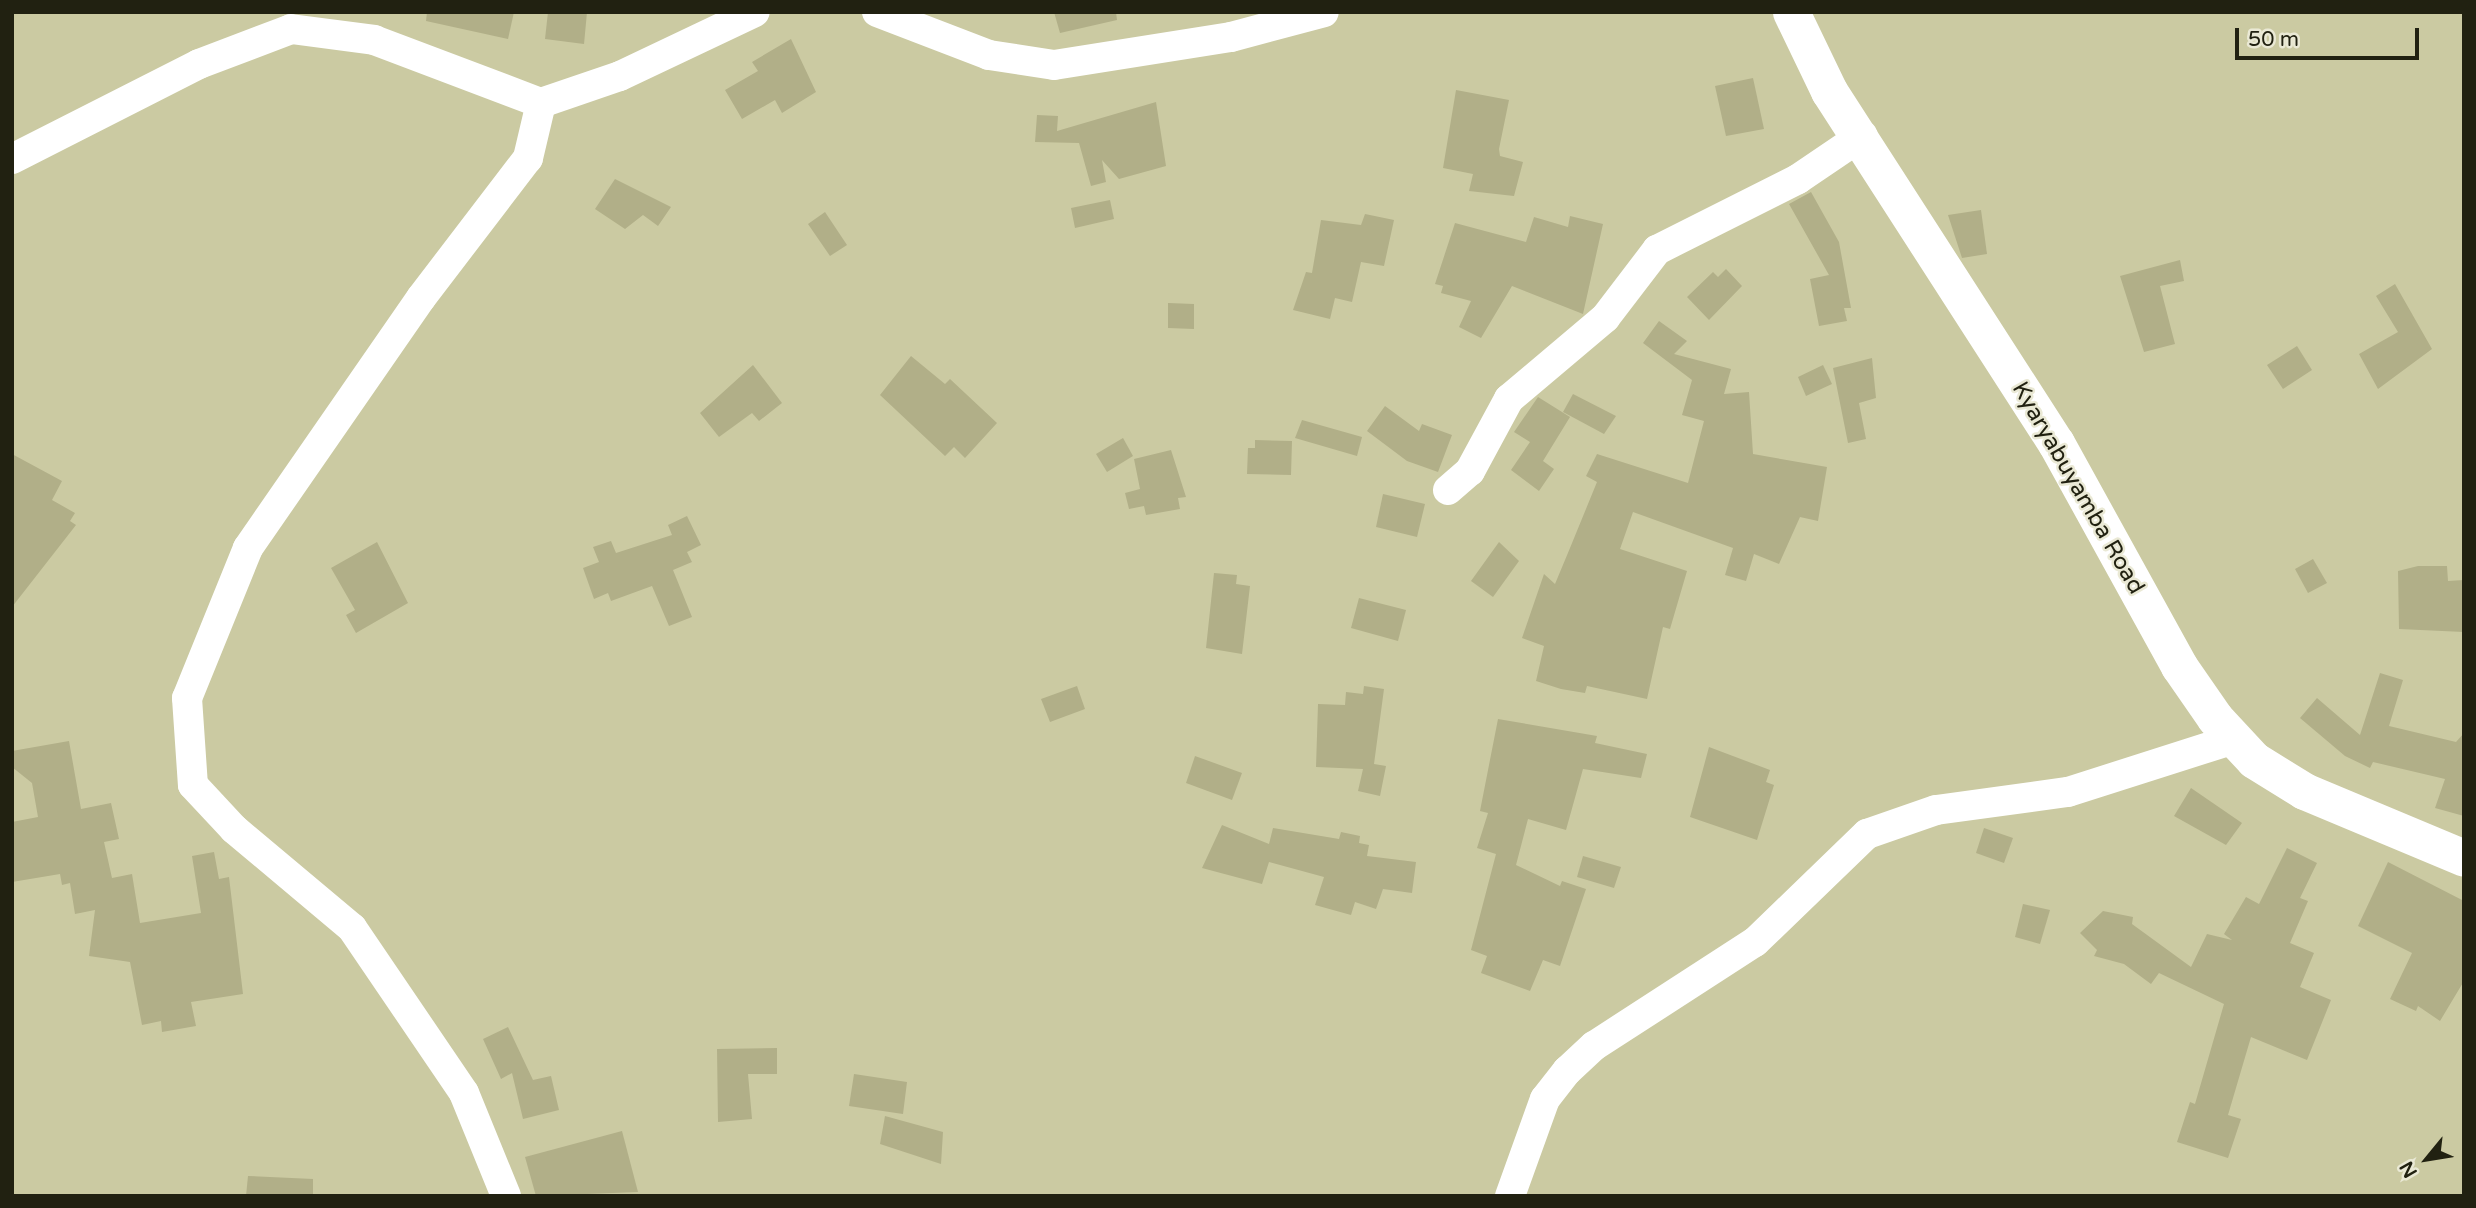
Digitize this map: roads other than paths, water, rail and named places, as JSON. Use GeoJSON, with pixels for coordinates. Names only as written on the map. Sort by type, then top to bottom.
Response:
{"type":"FeatureCollection","features":[{"type":"Feature","properties":{"kind":"street"},"geometry":{"type":"LineString","coordinates":[[12,159],[199,64],[291,29],[374,40],[541,103],[620,76],[755,12]]}},
{"type":"Feature","properties":{"kind":"street"},"geometry":{"type":"LineString","coordinates":[[877,12],[989,55],[1054,65],[1231,37],[1324,12]]}},
{"type":"Feature","properties":{"kind":"street","name":"Kyaryabuyamba Road"},"geometry":{"type":"LineString","coordinates":[[1791,12],[1829,91],[1863,135],[1887,184],[2056,443],[2179,666],[2234,739],[2304,791],[2464,858]]}},
{"type":"Feature","properties":{"kind":"street"},"geometry":{"type":"LineString","coordinates":[[506,1196],[464,1093],[352,928],[234,829],[193,785],[187,698],[248,548],[421,298],[528,158],[541,103]]}},
{"type":"Feature","properties":{"kind":"street"},"geometry":{"type":"LineString","coordinates":[[1448,490],[1470,471],[1509,399],[1605,318],[1657,250],[1798,179],[1863,135]]}},
{"type":"Feature","properties":{"kind":"street"},"geometry":{"type":"LineString","coordinates":[[1510,1196],[1545,1099],[1567,1071],[1594,1046],[1755,943],[1867,834],[1936,810],[2068,792],[2234,739]]}}]}
